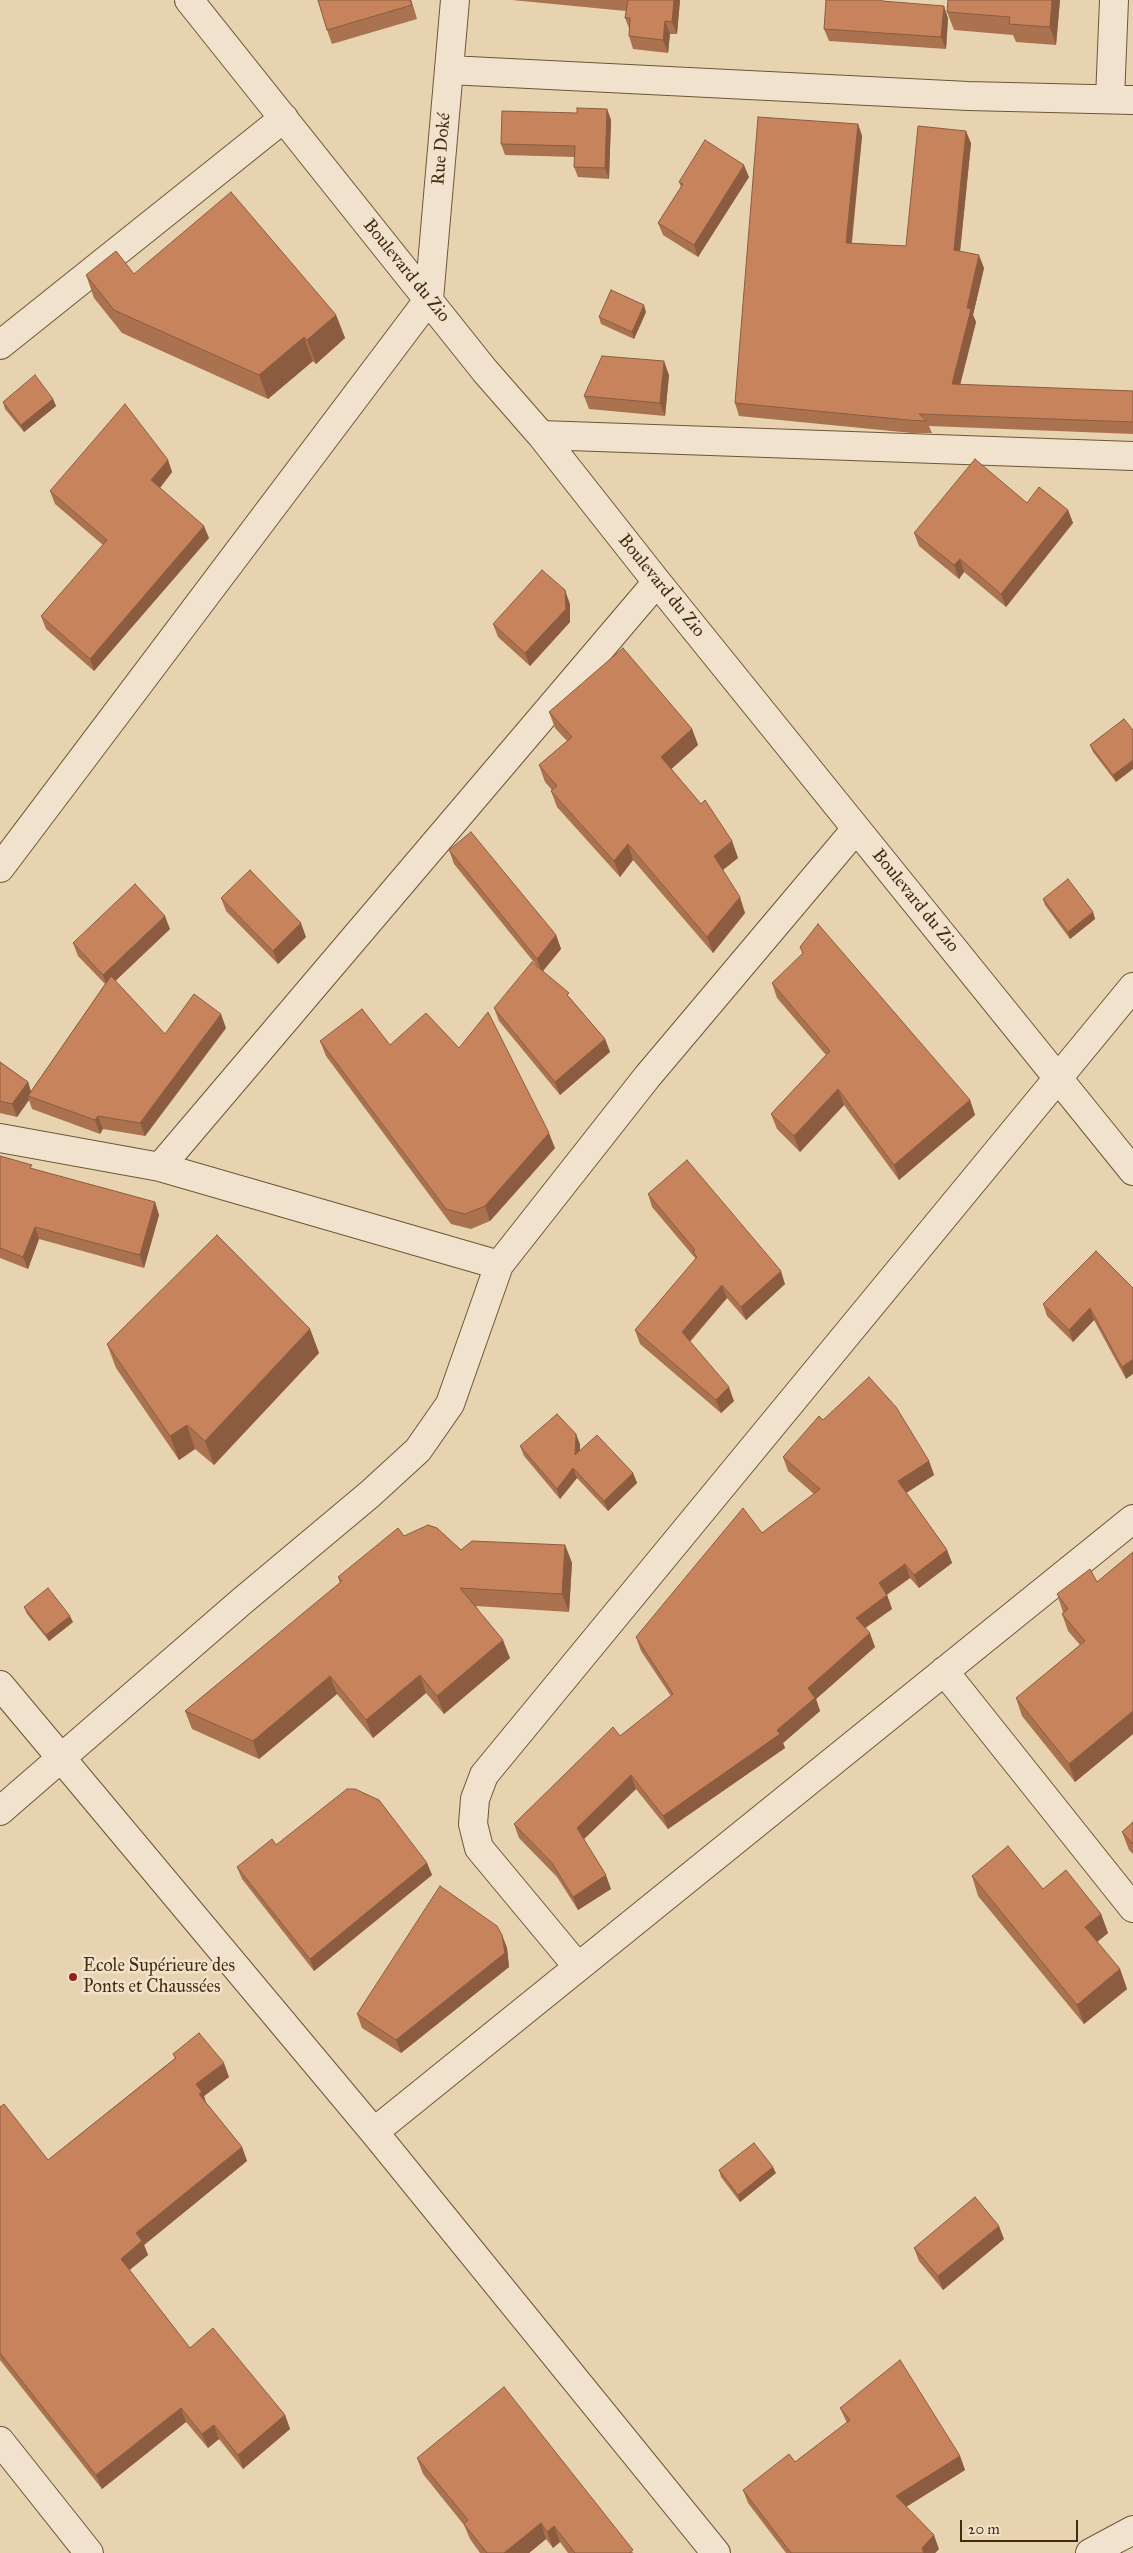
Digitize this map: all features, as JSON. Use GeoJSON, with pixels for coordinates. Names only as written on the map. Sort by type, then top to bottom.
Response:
{"type":"FeatureCollection","features":[{"type":"Feature","properties":{"kind":"street","name":"Boulevard du Zio"},"geometry":{"type":"LineString","coordinates":[[189,0],[485,370],[541,435],[657,582],[1133,1171]]}},
{"type":"Feature","properties":{"kind":"street","name":"Rue Doké"},"geometry":{"type":"LineString","coordinates":[[429,299],[455,0]]}},
{"type":"Feature","properties":{"kind":"street"},"geometry":{"type":"LineString","coordinates":[[449,70],[968,96],[1122,99],[1114,0]]}},
{"type":"Feature","properties":{"kind":"street"},"geometry":{"type":"LineString","coordinates":[[0,346],[284,118]]}},
{"type":"Feature","properties":{"kind":"street"},"geometry":{"type":"LineString","coordinates":[[0,868],[429,299]]}},
{"type":"Feature","properties":{"kind":"street"},"geometry":{"type":"LineString","coordinates":[[541,435],[1133,456]]}},
{"type":"Feature","properties":{"kind":"street"},"geometry":{"type":"LineString","coordinates":[[160,1167],[657,582]]}},
{"type":"Feature","properties":{"kind":"street"},"geometry":{"type":"LineString","coordinates":[[0,1811],[241,1602],[370,1494],[418,1450],[450,1404],[499,1265],[647,1076],[856,828]]}},
{"type":"Feature","properties":{"kind":"street"},"geometry":{"type":"LineString","coordinates":[[578,1967],[479,1848],[473,1824],[475,1798],[484,1775],[1133,986]]}},
{"type":"Feature","properties":{"kind":"street"},"geometry":{"type":"LineString","coordinates":[[0,1138],[160,1167],[499,1265]]}},
{"type":"Feature","properties":{"kind":"street"},"geometry":{"type":"LineString","coordinates":[[374,2132],[1133,1519]]}},
{"type":"Feature","properties":{"kind":"street"},"geometry":{"type":"LineString","coordinates":[[944,1671],[1133,1908]]}},
{"type":"Feature","properties":{"kind":"street"},"geometry":{"type":"LineString","coordinates":[[0,1685],[374,2132],[716,2553]]}},
{"type":"Feature","properties":{"kind":"street"},"geometry":{"type":"LineString","coordinates":[[0,2442],[89,2553]]}},
{"type":"Feature","properties":{"kind":"street"},"geometry":{"type":"LineString","coordinates":[[1090,2553],[1133,2530]]}},
{"type":"Feature","properties":{"kind":"building"},"geometry":{"type":"Polygon","coordinates":[[[318,0],[410,0],[412,5],[327,30],[318,0]]]}},
{"type":"Feature","properties":{"kind":"building"},"geometry":{"type":"Polygon","coordinates":[[[628,0],[674,0],[672,22],[665,21],[663,40],[629,36],[630,18],[625,18],[628,0]]]}},
{"type":"Feature","properties":{"kind":"building"},"geometry":{"type":"Polygon","coordinates":[[[826,0],[882,0],[944,6],[941,37],[824,29],[826,0]]]}},
{"type":"Feature","properties":{"kind":"building"},"geometry":{"type":"Polygon","coordinates":[[[948,0],[1052,0],[1050,27],[1009,24],[1010,17],[947,12],[948,0]]]}},
{"type":"Feature","properties":{"kind":"building"},"geometry":{"type":"Polygon","coordinates":[[[577,108],[607,109],[605,168],[574,167],[575,146],[501,144],[502,111],[577,113],[577,108]]]}},
{"type":"Feature","properties":{"kind":"building"},"geometry":{"type":"Polygon","coordinates":[[[758,117],[858,124],[846,243],[906,246],[918,126],[966,131],[954,250],[979,255],[967,308],[971,309],[952,384],[1133,391],[1133,422],[919,414],[927,421],[735,403],[758,117]]]}},
{"type":"Feature","properties":{"kind":"building"},"geometry":{"type":"Polygon","coordinates":[[[705,140],[744,165],[694,245],[658,223],[683,184],[679,182],[705,140]]]}},
{"type":"Feature","properties":{"kind":"building"},"geometry":{"type":"Polygon","coordinates":[[[231,192],[336,315],[307,340],[304,337],[259,375],[114,310],[86,275],[116,251],[134,274],[231,192]]]}},
{"type":"Feature","properties":{"kind":"building"},"geometry":{"type":"Polygon","coordinates":[[[611,290],[644,305],[632,332],[599,317],[611,290]]]}},
{"type":"Feature","properties":{"kind":"building"},"geometry":{"type":"Polygon","coordinates":[[[602,356],[664,361],[660,403],[584,396],[602,356]]]}},
{"type":"Feature","properties":{"kind":"building"},"geometry":{"type":"Polygon","coordinates":[[[35,375],[53,399],[21,425],[3,402],[35,375]]]}},
{"type":"Feature","properties":{"kind":"building"},"geometry":{"type":"Polygon","coordinates":[[[125,404],[168,460],[151,480],[204,526],[90,659],[41,616],[107,540],[50,491],[125,404]]]}},
{"type":"Feature","properties":{"kind":"building"},"geometry":{"type":"Polygon","coordinates":[[[975,459],[1027,503],[1039,487],[1068,510],[1001,594],[960,559],[954,565],[914,533],[975,459]]]}},
{"type":"Feature","properties":{"kind":"building"},"geometry":{"type":"Polygon","coordinates":[[[542,570],[565,590],[566,609],[525,653],[493,624],[542,570]]]}},
{"type":"Feature","properties":{"kind":"building"},"geometry":{"type":"Polygon","coordinates":[[[623,648],[692,729],[661,757],[701,804],[705,800],[732,841],[714,856],[740,897],[707,937],[628,844],[614,861],[551,791],[557,786],[539,765],[572,737],[549,712],[623,648]]]}},
{"type":"Feature","properties":{"kind":"building"},"geometry":{"type":"Polygon","coordinates":[[[1124,719],[1133,730],[1133,760],[1113,775],[1090,745],[1124,719]]]}},
{"type":"Feature","properties":{"kind":"building"},"geometry":{"type":"Polygon","coordinates":[[[471,832],[556,935],[537,959],[449,850],[471,832]]]}},
{"type":"Feature","properties":{"kind":"building"},"geometry":{"type":"Polygon","coordinates":[[[250,870],[301,923],[273,951],[221,898],[250,870]]]}},
{"type":"Feature","properties":{"kind":"building"},"geometry":{"type":"Polygon","coordinates":[[[1068,879],[1093,912],[1068,932],[1043,899],[1068,879]]]}},
{"type":"Feature","properties":{"kind":"building"},"geometry":{"type":"Polygon","coordinates":[[[135,884],[165,916],[103,975],[73,943],[135,884]]]}},
{"type":"Feature","properties":{"kind":"building"},"geometry":{"type":"Polygon","coordinates":[[[818,924],[970,1100],[894,1165],[838,1089],[794,1136],[771,1114],[830,1051],[772,983],[803,953],[800,947],[818,924]]]}},
{"type":"Feature","properties":{"kind":"building"},"geometry":{"type":"Polygon","coordinates":[[[532,962],[569,993],[567,995],[605,1039],[555,1082],[494,1008],[532,962]]]}},
{"type":"Feature","properties":{"kind":"building"},"geometry":{"type":"Polygon","coordinates":[[[111,976],[165,1034],[194,994],[221,1014],[140,1123],[98,1116],[95,1120],[28,1096],[111,976]]]}},
{"type":"Feature","properties":{"kind":"building"},"geometry":{"type":"Polygon","coordinates":[[[362,1009],[390,1045],[426,1013],[459,1048],[488,1012],[549,1133],[485,1206],[465,1214],[446,1209],[320,1041],[362,1009]]]}},
{"type":"Feature","properties":{"kind":"building"},"geometry":{"type":"Polygon","coordinates":[[[0,1062],[28,1082],[12,1104],[0,1101],[0,1062]]]}},
{"type":"Feature","properties":{"kind":"building"},"geometry":{"type":"Polygon","coordinates":[[[0,1156],[32,1165],[30,1168],[155,1202],[140,1255],[35,1227],[23,1257],[0,1248],[0,1156]]]}},
{"type":"Feature","properties":{"kind":"building"},"geometry":{"type":"Polygon","coordinates":[[[687,1160],[781,1271],[741,1307],[722,1285],[682,1332],[729,1387],[716,1400],[635,1330],[697,1257],[693,1252],[695,1250],[648,1194],[687,1160]]]}},
{"type":"Feature","properties":{"kind":"building"},"geometry":{"type":"Polygon","coordinates":[[[217,1235],[310,1329],[205,1441],[187,1425],[170,1436],[107,1344],[217,1235]]]}},
{"type":"Feature","properties":{"kind":"building"},"geometry":{"type":"Polygon","coordinates":[[[1096,1251],[1133,1288],[1133,1359],[1122,1367],[1090,1308],[1069,1330],[1043,1304],[1096,1251]]]}},
{"type":"Feature","properties":{"kind":"building"},"geometry":{"type":"Polygon","coordinates":[[[869,1377],[896,1407],[929,1461],[898,1481],[947,1550],[914,1575],[905,1564],[879,1583],[887,1595],[856,1618],[870,1633],[808,1688],[815,1698],[777,1730],[780,1734],[663,1816],[631,1775],[577,1828],[606,1875],[573,1897],[552,1863],[514,1824],[613,1727],[620,1736],[673,1694],[636,1637],[743,1508],[762,1533],[820,1489],[783,1457],[819,1416],[823,1420],[869,1377]]]}},
{"type":"Feature","properties":{"kind":"building"},"geometry":{"type":"Polygon","coordinates":[[[557,1414],[576,1434],[575,1455],[597,1435],[633,1473],[604,1501],[573,1468],[557,1489],[520,1446],[557,1414]]]}},
{"type":"Feature","properties":{"kind":"building"},"geometry":{"type":"Polygon","coordinates":[[[428,1525],[437,1528],[461,1550],[472,1541],[565,1545],[562,1594],[460,1588],[503,1640],[437,1696],[420,1675],[366,1720],[330,1676],[253,1741],[185,1711],[342,1581],[338,1577],[398,1528],[404,1536],[428,1525]]]}},
{"type":"Feature","properties":{"kind":"building"},"geometry":{"type":"Polygon","coordinates":[[[1133,1552],[1133,1711],[1069,1764],[1016,1698],[1085,1641],[1062,1614],[1068,1609],[1057,1594],[1090,1569],[1097,1582],[1133,1552]]]}},
{"type":"Feature","properties":{"kind":"building"},"geometry":{"type":"Polygon","coordinates":[[[48,1588],[70,1616],[46,1635],[24,1607],[48,1588]]]}},
{"type":"Feature","properties":{"kind":"building"},"geometry":{"type":"Polygon","coordinates":[[[347,1789],[355,1789],[379,1800],[427,1863],[310,1959],[237,1867],[272,1839],[276,1845],[347,1789]]]}},
{"type":"Feature","properties":{"kind":"building"},"geometry":{"type":"Polygon","coordinates":[[[1133,1822],[1133,1844],[1122,1832],[1133,1822]]]}},
{"type":"Feature","properties":{"kind":"building"},"geometry":{"type":"Polygon","coordinates":[[[1008,1846],[1043,1889],[1066,1870],[1101,1914],[1085,1927],[1120,1969],[1077,2005],[972,1876],[1008,1846]]]}},
{"type":"Feature","properties":{"kind":"building"},"geometry":{"type":"Polygon","coordinates":[[[440,1886],[497,1926],[502,1935],[505,1953],[396,2040],[357,2014],[440,1886]]]}},
{"type":"Feature","properties":{"kind":"building"},"geometry":{"type":"Polygon","coordinates":[[[199,2033],[224,2063],[196,2084],[202,2092],[199,2094],[242,2147],[136,2233],[142,2241],[121,2259],[190,2348],[213,2328],[285,2415],[238,2455],[214,2425],[202,2434],[181,2408],[96,2475],[0,2353],[0,2107],[4,2104],[48,2160],[176,2058],[173,2054],[199,2033]]]}},
{"type":"Feature","properties":{"kind":"building"},"geometry":{"type":"Polygon","coordinates":[[[754,2143],[773,2167],[738,2195],[719,2170],[754,2143]]]}},
{"type":"Feature","properties":{"kind":"building"},"geometry":{"type":"Polygon","coordinates":[[[975,2197],[999,2226],[938,2276],[914,2248],[975,2197]]]}},
{"type":"Feature","properties":{"kind":"building"},"geometry":{"type":"Polygon","coordinates":[[[900,2360],[960,2456],[896,2496],[934,2535],[922,2548],[924,2553],[791,2553],[743,2490],[789,2454],[795,2462],[850,2420],[840,2408],[900,2360]]]}},
{"type":"Feature","properties":{"kind":"building"},"geometry":{"type":"Polygon","coordinates":[[[504,2387],[633,2550],[629,2553],[575,2553],[554,2526],[547,2532],[541,2523],[504,2553],[487,2553],[464,2524],[468,2520],[417,2458],[504,2387]]]}},
{"type":"Feature","properties":{"kind":"place","name":"Ecole Supérieure des Ponts et Chaussées"},"geometry":{"type":"Point","coordinates":[73,1977]}}]}
